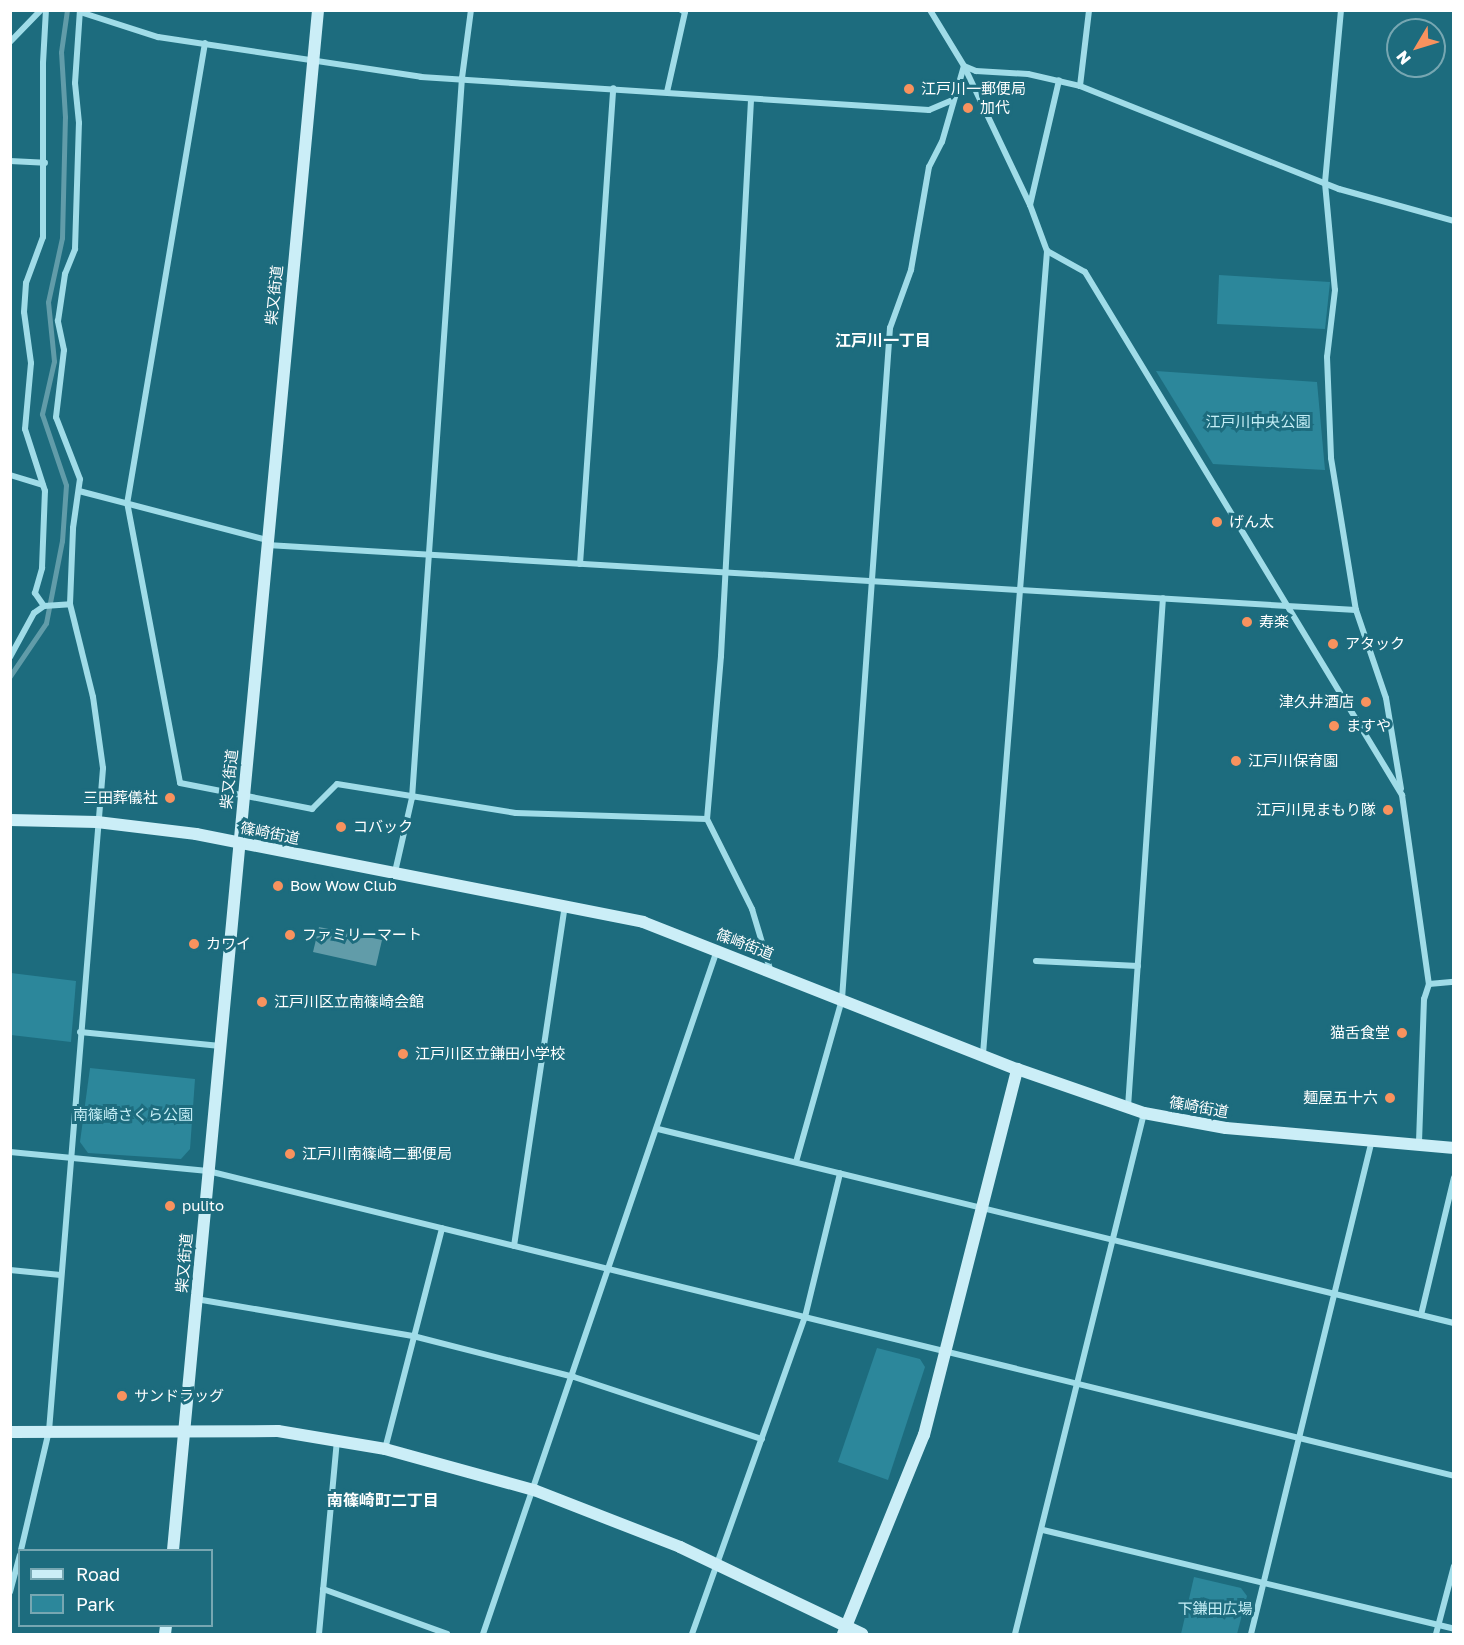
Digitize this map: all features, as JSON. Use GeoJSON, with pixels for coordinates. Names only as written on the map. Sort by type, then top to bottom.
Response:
{"type":"FeatureCollection","features":[{"type":"Feature","properties":{"kind":"street"},"geometry":{"type":"LineString","coordinates":[[10,42],[41,10]]}},
{"type":"Feature","properties":{"kind":"street"},"geometry":{"type":"LineString","coordinates":[[44,606],[35,593],[42,568],[43,485],[25,429],[30,363],[24,312],[26,283],[43,237],[45,163],[42,63],[46,10]]}},
{"type":"Feature","properties":{"kind":"street","name":"柴又街道"},"geometry":{"type":"LineString","coordinates":[[172,1549],[242,793],[318,10]]}},
{"type":"Feature","properties":{"kind":"street"},"geometry":{"type":"LineString","coordinates":[[395,872],[412,798],[462,78],[471,10]]}},
{"type":"Feature","properties":{"kind":"street"},"geometry":{"type":"LineString","coordinates":[[667,92],[685,12],[681,10]]}},
{"type":"Feature","properties":{"kind":"street"},"geometry":{"type":"LineString","coordinates":[[930,10],[964,66],[1030,205],[1047,251],[983,1054]]}},
{"type":"Feature","properties":{"kind":"street"},"geometry":{"type":"LineString","coordinates":[[1080,86],[1089,10]]}},
{"type":"Feature","properties":{"kind":"street"},"geometry":{"type":"LineString","coordinates":[[1341,10],[1325,183],[1335,290],[1327,357],[1329,430],[1341,531],[1356,610],[1386,698],[1429,984],[1424,999],[1419,1143]]}},
{"type":"Feature","properties":{"kind":"street"},"geometry":{"type":"LineString","coordinates":[[21,1549],[49,1431],[103,768],[93,697],[70,604],[80,479],[56,417],[64,350],[58,321],[65,274],[75,249],[79,123],[75,83],[80,11],[158,37],[421,77],[929,110],[952,100]]}},
{"type":"Feature","properties":{"kind":"street"},"geometry":{"type":"LineString","coordinates":[[205,43],[127,502],[180,783],[242,793],[312,809],[337,784],[412,798],[516,813],[707,819]]}},
{"type":"Feature","properties":{"kind":"street"},"geometry":{"type":"LineString","coordinates":[[964,66],[976,71],[1059,80],[1080,86],[1325,183],[1454,221]]}},
{"type":"Feature","properties":{"kind":"street"},"geometry":{"type":"LineString","coordinates":[[796,1162],[842,999],[890,328],[911,270],[923,188],[929,167],[942,142],[952,100],[964,66]]}},
{"type":"Feature","properties":{"kind":"street"},"geometry":{"type":"LineString","coordinates":[[1030,205],[1059,80]]}},
{"type":"Feature","properties":{"kind":"street"},"geometry":{"type":"LineString","coordinates":[[580,564],[613,88]]}},
{"type":"Feature","properties":{"kind":"street"},"geometry":{"type":"LineString","coordinates":[[751,100],[726,572],[707,819],[752,909],[770,969]]}},
{"type":"Feature","properties":{"kind":"street"},"geometry":{"type":"LineString","coordinates":[[10,161],[45,163]]}},
{"type":"Feature","properties":{"kind":"street"},"geometry":{"type":"LineString","coordinates":[[1047,251],[1085,272],[1402,795]]}},
{"type":"Feature","properties":{"kind":"street"},"geometry":{"type":"LineString","coordinates":[[10,475],[43,485]]}},
{"type":"Feature","properties":{"kind":"street"},"geometry":{"type":"LineString","coordinates":[[79,491],[127,502],[267,543],[430,555],[1356,610]]}},
{"type":"Feature","properties":{"kind":"street"},"geometry":{"type":"LineString","coordinates":[[1128,1108],[1163,598]]}},
{"type":"Feature","properties":{"kind":"street"},"geometry":{"type":"LineString","coordinates":[[10,657],[34,613],[44,606],[70,604]]}},
{"type":"Feature","properties":{"kind":"street","name":"篠崎街道"},"geometry":{"type":"LineString","coordinates":[[10,820],[97,822],[238,842],[566,904],[644,922],[770,969],[1017,1069],[1144,1113],[1226,1128],[1419,1143],[1454,1148]]}},
{"type":"Feature","properties":{"kind":"street"},"geometry":{"type":"LineString","coordinates":[[514,1246],[566,904]]}},
{"type":"Feature","properties":{"kind":"street"},"geometry":{"type":"LineString","coordinates":[[483,1635],[574,1377],[717,949]]}},
{"type":"Feature","properties":{"kind":"street"},"geometry":{"type":"LineString","coordinates":[[1036,961],[1138,966]]}},
{"type":"Feature","properties":{"kind":"street"},"geometry":{"type":"LineString","coordinates":[[1429,984],[1454,982]]}},
{"type":"Feature","properties":{"kind":"street"},"geometry":{"type":"LineString","coordinates":[[80,1032],[220,1046]]}},
{"type":"Feature","properties":{"kind":"street"},"geometry":{"type":"LineString","coordinates":[[845,1631],[924,1436],[1017,1069]]}},
{"type":"Feature","properties":{"kind":"street"},"geometry":{"type":"LineString","coordinates":[[1015,1635],[1043,1530],[1144,1113]]}},
{"type":"Feature","properties":{"kind":"street"},"geometry":{"type":"LineString","coordinates":[[658,1129],[1454,1323]]}},
{"type":"Feature","properties":{"kind":"street"},"geometry":{"type":"LineString","coordinates":[[1251,1635],[1372,1140]]}},
{"type":"Feature","properties":{"kind":"street"},"geometry":{"type":"LineString","coordinates":[[10,1152],[208,1171],[1454,1476]]}},
{"type":"Feature","properties":{"kind":"street"},"geometry":{"type":"LineString","coordinates":[[692,1635],[805,1317],[840,1173]]}},
{"type":"Feature","properties":{"kind":"street"},"geometry":{"type":"LineString","coordinates":[[1421,1315],[1454,1178]]}},
{"type":"Feature","properties":{"kind":"street"},"geometry":{"type":"LineString","coordinates":[[385,1449],[442,1228]]}},
{"type":"Feature","properties":{"kind":"street"},"geometry":{"type":"LineString","coordinates":[[10,1270],[61,1275]]}},
{"type":"Feature","properties":{"kind":"street"},"geometry":{"type":"LineString","coordinates":[[196,1298],[413,1336],[574,1377],[762,1439]]}},
{"type":"Feature","properties":{"kind":"street"},"geometry":{"type":"LineString","coordinates":[[10,1431],[278,1431],[337,1439],[385,1449],[534,1490],[680,1547],[845,1631],[862,1635]]}},
{"type":"Feature","properties":{"kind":"street"},"geometry":{"type":"LineString","coordinates":[[319,1635],[337,1439]]}},
{"type":"Feature","properties":{"kind":"street"},"geometry":{"type":"LineString","coordinates":[[1043,1530],[1454,1629]]}},
{"type":"Feature","properties":{"kind":"street"},"geometry":{"type":"LineString","coordinates":[[10,1592],[18,1561]]}},
{"type":"Feature","properties":{"kind":"street"},"geometry":{"type":"LineString","coordinates":[[1436,1635],[1454,1566]]}},
{"type":"Feature","properties":{"kind":"street"},"geometry":{"type":"LineString","coordinates":[[323,1589],[447,1635]]}},
{"type":"Feature","properties":{"kind":"green space"},"geometry":{"type":"Polygon","coordinates":[[[1219,275],[1330,282],[1325,329],[1217,324],[1219,275]]]}},
{"type":"Feature","properties":{"kind":"green space","name":"江戸川中央公園"},"geometry":{"type":"Polygon","coordinates":[[[1156,371],[1317,382],[1325,470],[1213,464],[1156,371]]]}},
{"type":"Feature","properties":{"kind":"green space"},"geometry":{"type":"Polygon","coordinates":[[[11,973],[76,981],[71,1042],[11,1035],[11,973]]]}},
{"type":"Feature","properties":{"kind":"green space","name":"南篠崎さくら公園"},"geometry":{"type":"Polygon","coordinates":[[[90,1068],[195,1079],[190,1149],[181,1159],[88,1153],[80,1142],[90,1068]]]}},
{"type":"Feature","properties":{"kind":"green space"},"geometry":{"type":"Polygon","coordinates":[[[877,1348],[920,1359],[925,1367],[888,1480],[838,1462],[877,1348]]]}},
{"type":"Feature","properties":{"kind":"green space","name":"下鎌田広場"},"geometry":{"type":"Polygon","coordinates":[[[1194,1577],[1241,1588],[1247,1596],[1237,1634],[1181,1634],[1194,1577]]]}},
{"type":"Feature","properties":{"kind":"shaded area"},"geometry":{"type":"Polygon","coordinates":[[[319,927],[382,940],[376,966],[313,952],[319,927]]]}},
{"type":"Feature","properties":{"kind":"waterway"},"geometry":{"type":"LineString","coordinates":[[10,676],[46,623],[62,541],[66,485],[42,414],[54,361],[48,302],[62,238],[65,117],[61,52],[67,10]]}},
{"type":"Feature","properties":{"kind":"place","name":"江戸川一郵便局"},"geometry":{"type":"Point","coordinates":[909,89]}},
{"type":"Feature","properties":{"kind":"place","name":"加代"},"geometry":{"type":"Point","coordinates":[968,108]}},
{"type":"Feature","properties":{"kind":"place","name":"げん太"},"geometry":{"type":"Point","coordinates":[1217,522]}},
{"type":"Feature","properties":{"kind":"place","name":"寿楽"},"geometry":{"type":"Point","coordinates":[1247,622]}},
{"type":"Feature","properties":{"kind":"place","name":"アタック"},"geometry":{"type":"Point","coordinates":[1333,644]}},
{"type":"Feature","properties":{"kind":"place","name":"津久井酒店"},"geometry":{"type":"Point","coordinates":[1366,702]}},
{"type":"Feature","properties":{"kind":"place","name":"ますや"},"geometry":{"type":"Point","coordinates":[1334,726]}},
{"type":"Feature","properties":{"kind":"place","name":"江戸川保育園"},"geometry":{"type":"Point","coordinates":[1236,761]}},
{"type":"Feature","properties":{"kind":"place","name":"三田葬儀社"},"geometry":{"type":"Point","coordinates":[170,798]}},
{"type":"Feature","properties":{"kind":"place","name":"江戸川見まもり隊"},"geometry":{"type":"Point","coordinates":[1388,810]}},
{"type":"Feature","properties":{"kind":"place","name":"コバック"},"geometry":{"type":"Point","coordinates":[341,827]}},
{"type":"Feature","properties":{"kind":"place","name":"Bow Wow Club"},"geometry":{"type":"Point","coordinates":[278,886]}},
{"type":"Feature","properties":{"kind":"place","name":"ファミリーマート"},"geometry":{"type":"Point","coordinates":[290,935]}},
{"type":"Feature","properties":{"kind":"place","name":"カワイ"},"geometry":{"type":"Point","coordinates":[194,944]}},
{"type":"Feature","properties":{"kind":"place","name":"江戸川区立南篠崎会館"},"geometry":{"type":"Point","coordinates":[262,1002]}},
{"type":"Feature","properties":{"kind":"place","name":"猫舌食堂"},"geometry":{"type":"Point","coordinates":[1402,1033]}},
{"type":"Feature","properties":{"kind":"place","name":"江戸川区立鎌田小学校"},"geometry":{"type":"Point","coordinates":[403,1054]}},
{"type":"Feature","properties":{"kind":"place","name":"麺屋五十六"},"geometry":{"type":"Point","coordinates":[1390,1098]}},
{"type":"Feature","properties":{"kind":"place","name":"江戸川南篠崎二郵便局"},"geometry":{"type":"Point","coordinates":[290,1154]}},
{"type":"Feature","properties":{"kind":"place","name":"pulito"},"geometry":{"type":"Point","coordinates":[170,1206]}},
{"type":"Feature","properties":{"kind":"place","name":"サンドラッグ"},"geometry":{"type":"Point","coordinates":[122,1396]}},
{"type":"Feature","properties":{"kind":"district","name":"江戸川一丁目"},"geometry":{"type":"Point","coordinates":[883,340]}},
{"type":"Feature","properties":{"kind":"district","name":"南篠崎町二丁目"},"geometry":{"type":"Point","coordinates":[383,1500]}}]}
